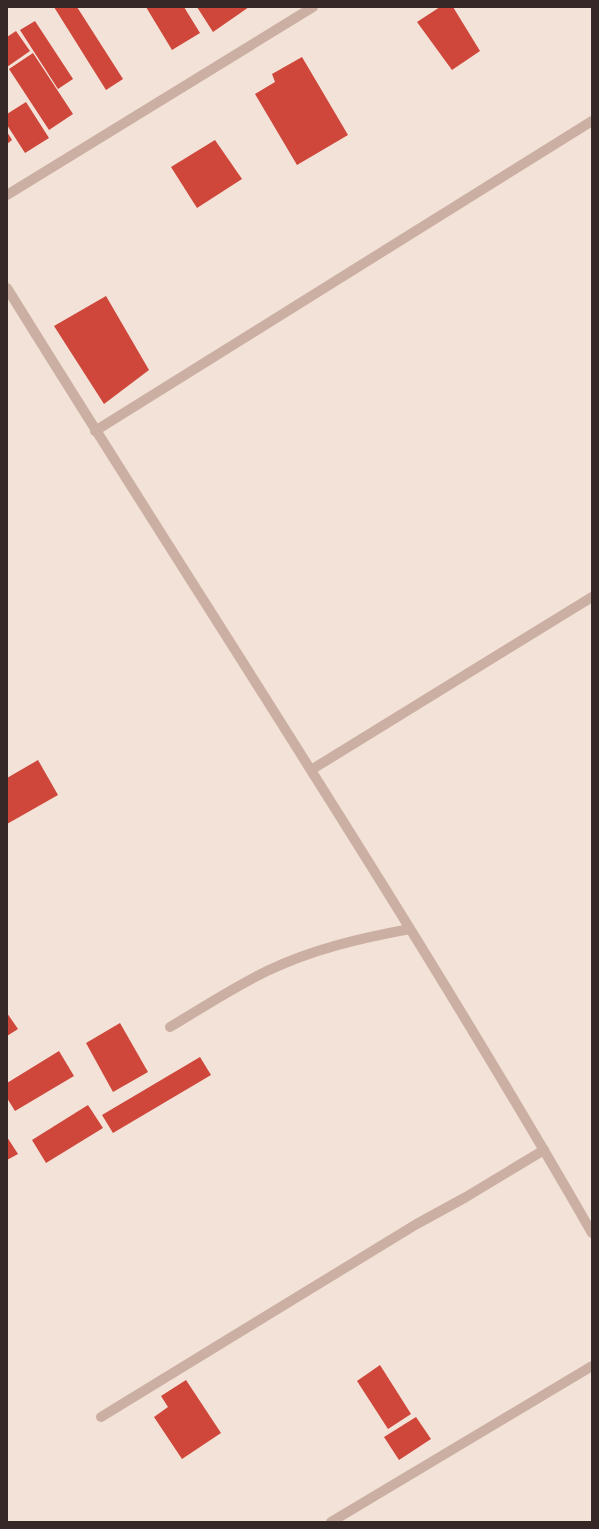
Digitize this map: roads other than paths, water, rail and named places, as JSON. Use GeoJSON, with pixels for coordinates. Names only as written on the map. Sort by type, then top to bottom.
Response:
{"type":"FeatureCollection","features":[{"type":"Feature","properties":{"kind":"street"},"geometry":{"type":"LineString","coordinates":[[7,195],[313,7]]}},
{"type":"Feature","properties":{"kind":"street"},"geometry":{"type":"LineString","coordinates":[[95,431],[592,121]]}},
{"type":"Feature","properties":{"kind":"street"},"geometry":{"type":"LineString","coordinates":[[7,288],[95,431],[311,770],[459,1007],[592,1233]]}},
{"type":"Feature","properties":{"kind":"street"},"geometry":{"type":"LineString","coordinates":[[311,770],[592,597]]}},
{"type":"Feature","properties":{"kind":"street"},"geometry":{"type":"LineString","coordinates":[[170,1027],[267,971],[301,957],[365,937],[410,929]]}},
{"type":"Feature","properties":{"kind":"street"},"geometry":{"type":"LineString","coordinates":[[101,1417],[415,1225],[466,1197],[544,1150]]}},
{"type":"Feature","properties":{"kind":"street"},"geometry":{"type":"LineString","coordinates":[[331,1522],[592,1366]]}}]}
